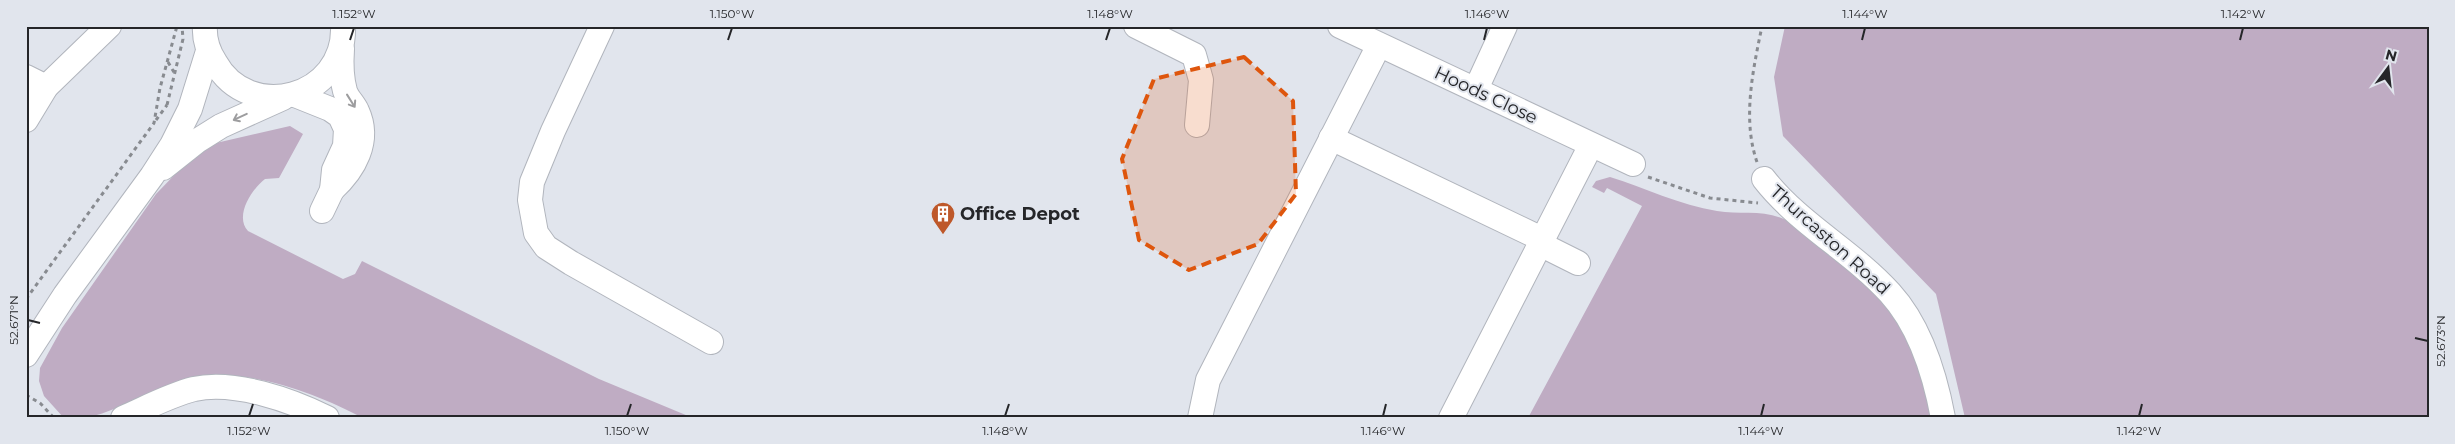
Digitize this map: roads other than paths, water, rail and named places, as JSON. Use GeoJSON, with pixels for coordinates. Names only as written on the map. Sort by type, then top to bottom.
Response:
{"type":"FeatureCollection","features":[{"type":"Feature","properties":{"kind":"street"},"geometry":{"type":"LineString","coordinates":[[26,120],[36,82],[109,26]]}},
{"type":"Feature","properties":{"kind":"street"},"geometry":{"type":"LineString","coordinates":[[205,26],[208,51],[220,72],[238,88],[260,96],[290,96],[330,108],[340,116],[346,129],[345,146],[334,170],[327,200],[348,176],[359,153],[364,132],[358,112],[345,92],[341,68],[343,32]]}},
{"type":"Feature","properties":{"kind":"street"},"geometry":{"type":"LineString","coordinates":[[602,26],[553,131],[532,182],[530,200],[536,233],[546,247],[571,263],[711,342]]}},
{"type":"Feature","properties":{"kind":"street"},"geometry":{"type":"LineString","coordinates":[[1136,26],[1194,55],[1201,80],[1197,125]]}},
{"type":"Feature","properties":{"kind":"street","name":"Hoods Close"},"geometry":{"type":"LineString","coordinates":[[1340,26],[1633,164]]}},
{"type":"Feature","properties":{"kind":"street"},"geometry":{"type":"LineString","coordinates":[[1476,89],[1505,26]]}},
{"type":"Feature","properties":{"kind":"street"},"geometry":{"type":"LineString","coordinates":[[152,176],[197,141],[221,126],[313,86],[328,72],[338,56],[343,32]]}},
{"type":"Feature","properties":{"kind":"street"},"geometry":{"type":"LineString","coordinates":[[1200,418],[1208,380],[1379,45]]}},
{"type":"Feature","properties":{"kind":"street"},"geometry":{"type":"LineString","coordinates":[[26,355],[64,295],[152,176],[190,109],[208,51]]}},
{"type":"Feature","properties":{"kind":"street"},"geometry":{"type":"LineString","coordinates":[[1332,138],[1541,242],[1578,263]]}},
{"type":"Feature","properties":{"kind":"street"},"geometry":{"type":"LineString","coordinates":[[1451,418],[1591,145]]}},
{"type":"Feature","properties":{"kind":"street","name":"Thurcaston Road"},"geometry":{"type":"LineString","coordinates":[[1764,178],[1780,199],[1861,266],[1891,294],[1914,329],[1927,359],[1938,390],[1943,418]]}},
{"type":"Feature","properties":{"kind":"street"},"geometry":{"type":"LineString","coordinates":[[123,418],[163,400],[195,389],[239,388],[283,399],[327,418]]}},
{"type":"Feature","properties":{"kind":"place","name":"Office Depot"},"geometry":{"type":"Point","coordinates":[943,235]}}]}
